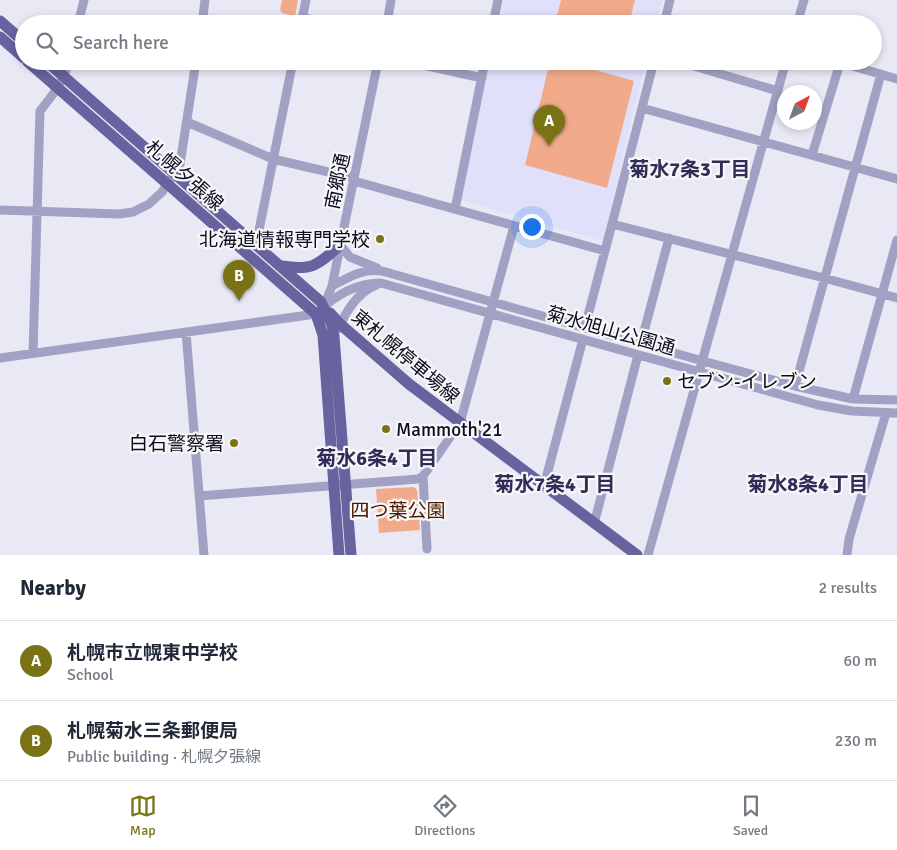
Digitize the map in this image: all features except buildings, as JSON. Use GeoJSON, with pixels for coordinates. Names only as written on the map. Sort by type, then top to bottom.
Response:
{"type":"FeatureCollection","features":[{"type":"Feature","properties":{"kind":"main road"},"geometry":{"type":"LineString","coordinates":[[0,21],[15,34]]}},
{"type":"Feature","properties":{"kind":"main road"},"geometry":{"type":"LineString","coordinates":[[0,37],[15,50]]}},
{"type":"Feature","properties":{"kind":"main road","name":"札幌夕張線"},"geometry":{"type":"LineString","coordinates":[[38,70],[168,183],[320,310],[332,325],[351,555]]}},
{"type":"Feature","properties":{"kind":"main road","name":"札幌夕張線"},"geometry":{"type":"LineString","coordinates":[[56,70],[315,295],[320,310],[323,335],[339,555]]}},
{"type":"Feature","properties":{"kind":"main road"},"geometry":{"type":"LineString","coordinates":[[282,266],[301,269],[313,266],[325,259],[340,245]]}},
{"type":"Feature","properties":{"kind":"main road","name":"東札幌停車場線"},"geometry":{"type":"LineString","coordinates":[[320,310],[340,324],[409,384],[637,555]]}},
{"type":"Feature","properties":{"kind":"street"},"geometry":{"type":"LineString","coordinates":[[80,15],[84,0]]}},
{"type":"Feature","properties":{"kind":"street"},"geometry":{"type":"LineString","coordinates":[[204,15],[206,0]]}},
{"type":"Feature","properties":{"kind":"street"},"geometry":{"type":"LineString","coordinates":[[302,15],[306,0]]}},
{"type":"Feature","properties":{"kind":"street"},"geometry":{"type":"LineString","coordinates":[[388,15],[391,0]]}},
{"type":"Feature","properties":{"kind":"street"},"geometry":{"type":"LineString","coordinates":[[495,15],[498,0]]}},
{"type":"Feature","properties":{"kind":"street"},"geometry":{"type":"LineString","coordinates":[[666,15],[670,0]]}},
{"type":"Feature","properties":{"kind":"street"},"geometry":{"type":"LineString","coordinates":[[800,15],[804,0]]}},
{"type":"Feature","properties":{"kind":"street"},"geometry":{"type":"LineString","coordinates":[[32,353],[40,111],[58,87],[66,70]]}},
{"type":"Feature","properties":{"kind":"street"},"geometry":{"type":"LineString","coordinates":[[0,210],[128,213],[139,210],[149,204],[162,192],[182,159],[195,70]]}},
{"type":"Feature","properties":{"kind":"street"},"geometry":{"type":"LineString","coordinates":[[254,242],[258,235],[291,70]]}},
{"type":"Feature","properties":{"kind":"street","name":"南郷通"},"geometry":{"type":"LineString","coordinates":[[320,310],[332,286],[376,70]]}},
{"type":"Feature","properties":{"kind":"street"},"geometry":{"type":"LineString","coordinates":[[446,70],[482,78]]}},
{"type":"Feature","properties":{"kind":"street"},"geometry":{"type":"LineString","coordinates":[[455,209],[484,70]]}},
{"type":"Feature","properties":{"kind":"street"},"geometry":{"type":"LineString","coordinates":[[585,327],[652,70]]}},
{"type":"Feature","properties":{"kind":"street"},"geometry":{"type":"LineString","coordinates":[[707,70],[777,91]]}},
{"type":"Feature","properties":{"kind":"street"},"geometry":{"type":"LineString","coordinates":[[780,85],[784,70]]}},
{"type":"Feature","properties":{"kind":"street"},"geometry":{"type":"LineString","coordinates":[[812,155],[835,70]]}},
{"type":"Feature","properties":{"kind":"street"},"geometry":{"type":"LineString","coordinates":[[866,70],[897,79]]}},
{"type":"Feature","properties":{"kind":"street"},"geometry":{"type":"LineString","coordinates":[[795,386],[880,74]]}},
{"type":"Feature","properties":{"kind":"street"},"geometry":{"type":"LineString","coordinates":[[648,555],[777,95]]}},
{"type":"Feature","properties":{"kind":"street"},"geometry":{"type":"LineString","coordinates":[[642,108],[897,179]]}},
{"type":"Feature","properties":{"kind":"street"},"geometry":{"type":"LineString","coordinates":[[187,122],[273,160],[354,180],[605,250]]}},
{"type":"Feature","properties":{"kind":"street"},"geometry":{"type":"LineString","coordinates":[[612,224],[897,298]]}},
{"type":"Feature","properties":{"kind":"street"},"geometry":{"type":"LineString","coordinates":[[199,496],[418,479],[422,476],[460,423],[514,226]]}},
{"type":"Feature","properties":{"kind":"street"},"geometry":{"type":"LineString","coordinates":[[641,343],[669,238]]}},
{"type":"Feature","properties":{"kind":"street"},"geometry":{"type":"LineString","coordinates":[[853,399],[897,240]]}},
{"type":"Feature","properties":{"kind":"street"},"geometry":{"type":"LineString","coordinates":[[340,245],[350,257],[382,271]]}},
{"type":"Feature","properties":{"kind":"street","name":"菊水旭山公園通"},"geometry":{"type":"LineString","coordinates":[[332,286],[362,271],[373,269],[795,386],[853,399],[897,400]]}},
{"type":"Feature","properties":{"kind":"street","name":"菊水旭山公園通"},"geometry":{"type":"LineString","coordinates":[[320,310],[340,294],[366,283],[381,283],[818,405],[852,411],[897,413]]}},
{"type":"Feature","properties":{"kind":"street"},"geometry":{"type":"LineString","coordinates":[[334,337],[358,296],[366,289],[381,283]]}},
{"type":"Feature","properties":{"kind":"street"},"geometry":{"type":"LineString","coordinates":[[0,358],[186,332],[320,310]]}},
{"type":"Feature","properties":{"kind":"street"},"geometry":{"type":"LineString","coordinates":[[186,332],[204,555]]}},
{"type":"Feature","properties":{"kind":"street"},"geometry":{"type":"LineString","coordinates":[[544,486],[582,339]]}},
{"type":"Feature","properties":{"kind":"street"},"geometry":{"type":"LineString","coordinates":[[594,524],[638,355]]}},
{"type":"Feature","properties":{"kind":"street"},"geometry":{"type":"LineString","coordinates":[[848,555],[849,540],[886,414]]}},
{"type":"Feature","properties":{"kind":"street"},"geometry":{"type":"LineString","coordinates":[[422,476],[427,549]]}},
{"type":"Feature","properties":{"kind":"shaded area"},"geometry":{"type":"Polygon","coordinates":[[[504,0],[663,0],[659,15],[501,15],[504,0]]]}},
{"type":"Feature","properties":{"kind":"shaded area"},"geometry":{"type":"Polygon","coordinates":[[[488,70],[644,70],[603,241],[461,200],[488,70]]]}},
{"type":"Feature","properties":{"kind":"green space"},"geometry":{"type":"Polygon","coordinates":[[[282,0],[298,0],[295,15],[282,13],[280,10],[282,0]]]}},
{"type":"Feature","properties":{"kind":"green space"},"geometry":{"type":"Polygon","coordinates":[[[561,0],[635,0],[631,15],[557,15],[561,0]]]}},
{"type":"Feature","properties":{"kind":"green space"},"geometry":{"type":"Polygon","coordinates":[[[548,70],[596,70],[634,81],[607,188],[525,165],[548,70]]]}},
{"type":"Feature","properties":{"kind":"green space","name":"四つ葉公園"},"geometry":{"type":"Polygon","coordinates":[[[414,487],[417,490],[420,530],[379,533],[376,489],[414,487]]]}},
{"type":"Feature","properties":{"kind":"place","name":"札幌市立幌東中学校"},"geometry":{"type":"Point","coordinates":[549,146]}},
{"type":"Feature","properties":{"kind":"place","name":"北海道情報専門学校"},"geometry":{"type":"Point","coordinates":[380,239]}},
{"type":"Feature","properties":{"kind":"place","name":"札幌菊水三条郵便局"},"geometry":{"type":"Point","coordinates":[239,301]}},
{"type":"Feature","properties":{"kind":"place","name":"セブン-イレブン"},"geometry":{"type":"Point","coordinates":[667,381]}},
{"type":"Feature","properties":{"kind":"place","name":"Mammoth'21"},"geometry":{"type":"Point","coordinates":[386,429]}},
{"type":"Feature","properties":{"kind":"place","name":"白石警察署"},"geometry":{"type":"Point","coordinates":[234,443]}},
{"type":"Feature","properties":{"kind":"district","name":"菊水7条3丁目"},"geometry":{"type":"Point","coordinates":[690,169]}},
{"type":"Feature","properties":{"kind":"district","name":"菊水6条4丁目"},"geometry":{"type":"Point","coordinates":[377,458]}},
{"type":"Feature","properties":{"kind":"district","name":"菊水7条4丁目"},"geometry":{"type":"Point","coordinates":[555,484]}},
{"type":"Feature","properties":{"kind":"district","name":"菊水8条4丁目"},"geometry":{"type":"Point","coordinates":[808,484]}}]}
